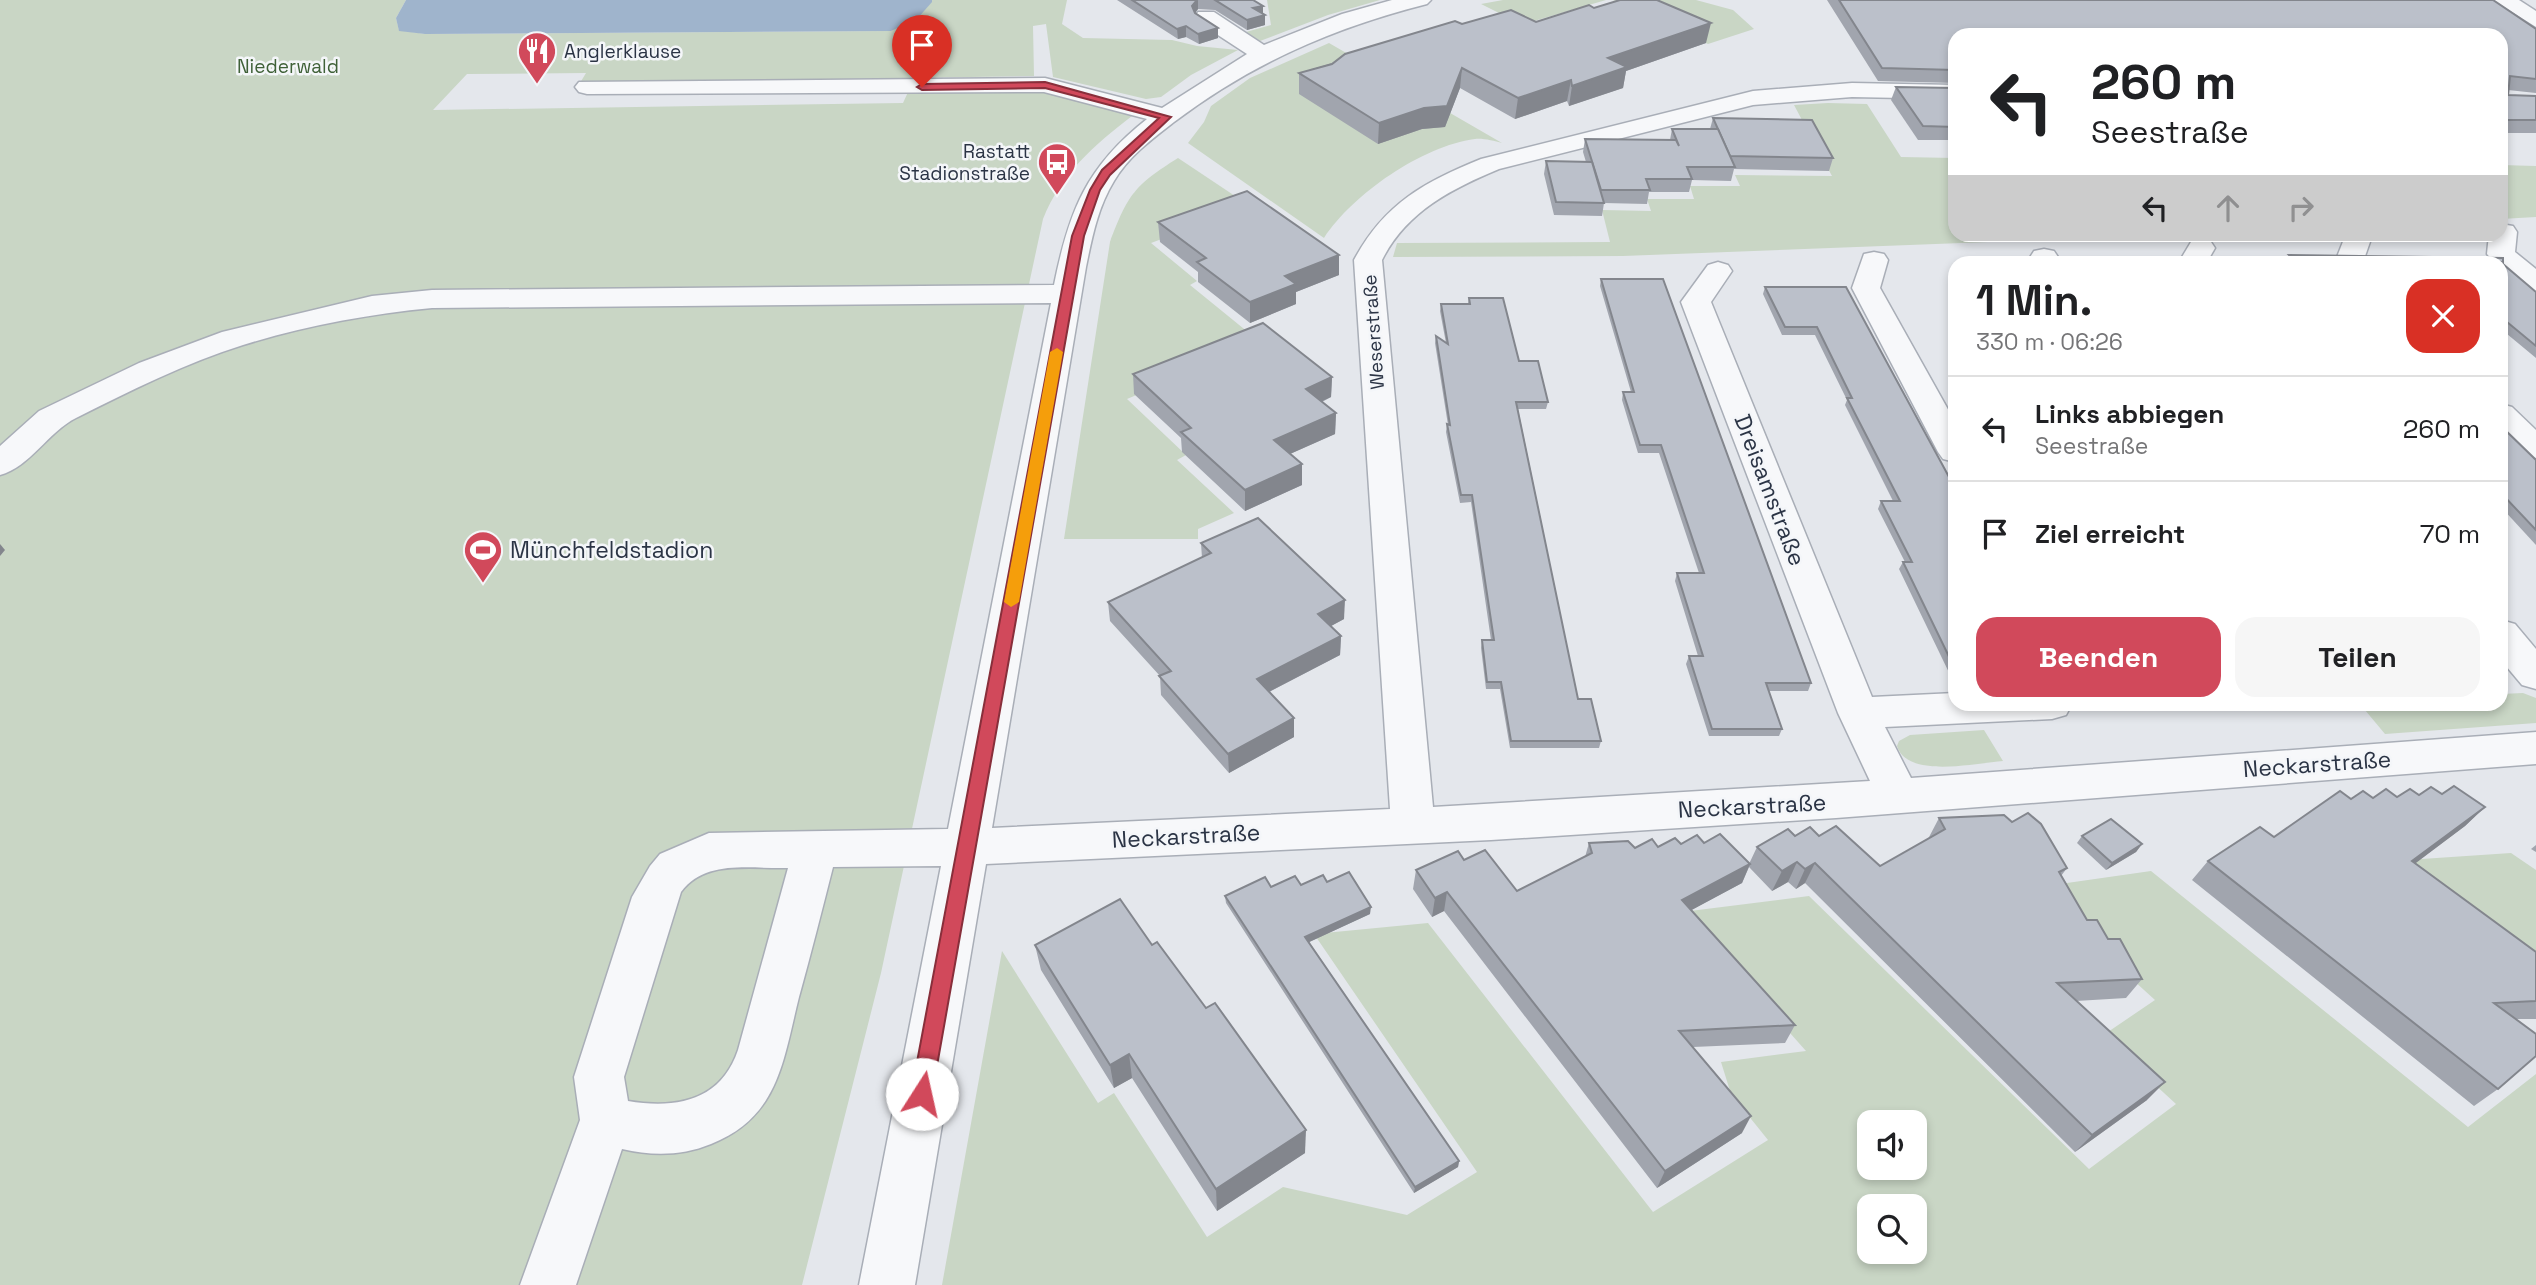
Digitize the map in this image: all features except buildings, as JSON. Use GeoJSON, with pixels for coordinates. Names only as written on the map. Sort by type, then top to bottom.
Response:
{"type":"FeatureCollection","features":[{"type":"Feature","properties":{"kind":"street"},"geometry":{"type":"LineString","coordinates":[[887,1285],[1078,236],[1095,190],[1114,164],[1166,117],[1208,85],[1261,53],[1353,17],[1420,0]]}},
{"type":"Feature","properties":{"kind":"street"},"geometry":{"type":"LineString","coordinates":[[2504,0],[2536,20]]}},
{"type":"Feature","properties":{"kind":"street"},"geometry":{"type":"LineString","coordinates":[[1206,17],[1261,53]]}},
{"type":"Feature","properties":{"kind":"street"},"geometry":{"type":"LineString","coordinates":[[587,87],[1045,85],[1166,117]]}},
{"type":"Feature","properties":{"kind":"street","name":"Weserstraße"},"geometry":{"type":"LineString","coordinates":[[1413,825],[1368,260],[1381,235],[1393,219],[1427,194],[1490,164],[1715,106],[1801,93],[1948,92]]}},
{"type":"Feature","properties":{"kind":"street"},"geometry":{"type":"LineString","coordinates":[[1874,260],[1866,288],[1948,439]]}},
{"type":"Feature","properties":{"kind":"street"},"geometry":{"type":"LineString","coordinates":[[2508,260],[2536,284]]}},
{"type":"Feature","properties":{"kind":"street","name":"Dreisamstraße"},"geometry":{"type":"LineString","coordinates":[[1718,271],[1696,302],[1858,713]]}},
{"type":"Feature","properties":{"kind":"street"},"geometry":{"type":"LineString","coordinates":[[0,464],[8,442],[50,418],[150,370],[233,338],[372,305],[432,299],[1067,294]]}},
{"type":"Feature","properties":{"kind":"street"},"geometry":{"type":"LineString","coordinates":[[2508,421],[2536,448]]}},
{"type":"Feature","properties":{"kind":"street"},"geometry":{"type":"LineString","coordinates":[[2508,642],[2536,676]]}},
{"type":"Feature","properties":{"kind":"street"},"geometry":{"type":"LineString","coordinates":[[2508,678],[2536,676]]}},
{"type":"Feature","properties":{"kind":"street"},"geometry":{"type":"LineString","coordinates":[[1898,796],[1858,713],[1948,709]]}},
{"type":"Feature","properties":{"kind":"street","name":"Neckarstraße"},"geometry":{"type":"LineString","coordinates":[[606,1120],[599,1077],[655,897],[667,873],[684,860],[709,851],[967,847],[1413,825],[1898,796],[2536,748]]}},
{"type":"Feature","properties":{"kind":"street"},"geometry":{"type":"LineString","coordinates":[[548,1285],[606,1120],[631,1129],[689,1128],[717,1116],[744,1092],[761,1054],[815,850]]}},
{"type":"Feature","properties":{"kind":"green space","name":"Münchfeldstadion"},"geometry":{"type":"Polygon","coordinates":[[[0,0],[406,0],[396,18],[399,30],[425,34],[891,31],[932,0],[1067,0],[1062,24],[1083,38],[1172,40],[1197,46],[1238,50],[1191,75],[1161,97],[1146,99],[1053,77],[1046,24],[1033,26],[1034,76],[580,83],[586,73],[467,74],[433,110],[903,103],[909,90],[1050,89],[1132,116],[1105,138],[1069,174],[1043,219],[881,973],[802,1285],[0,1285],[0,0]]]}},
{"type":"Feature","properties":{"kind":"green space"},"geometry":{"type":"Polygon","coordinates":[[[1267,0],[1380,0],[1328,15],[1260,41],[1246,32],[1271,25],[1267,0]]]}},
{"type":"Feature","properties":{"kind":"green space"},"geometry":{"type":"Polygon","coordinates":[[[1503,0],[1606,0],[1534,21],[1527,27],[1481,4],[1503,0]]]}},
{"type":"Feature","properties":{"kind":"green space"},"geometry":{"type":"Polygon","coordinates":[[[1613,0],[1696,0],[1733,10],[1754,29],[1708,44],[1613,0]]]}},
{"type":"Feature","properties":{"kind":"green space"},"geometry":{"type":"Polygon","coordinates":[[[1329,43],[1502,143],[1475,139],[1454,143],[1412,162],[1390,175],[1352,205],[1324,238],[1188,143],[1204,122],[1211,106],[1250,78],[1329,43]]]}},
{"type":"Feature","properties":{"kind":"green space"},"geometry":{"type":"Polygon","coordinates":[[[1867,104],[1901,157],[1948,158],[1948,242],[1988,242],[1623,256],[1393,257],[1397,243],[1610,242],[1602,210],[1651,211],[1647,199],[1694,199],[1690,186],[1740,186],[1735,175],[1832,176],[1794,105],[1867,104]]]}},
{"type":"Feature","properties":{"kind":"green space"},"geometry":{"type":"Polygon","coordinates":[[[1178,158],[1250,206],[1151,243],[1197,281],[1190,285],[1249,333],[1229,356],[1127,399],[1186,455],[1177,460],[1234,513],[1198,529],[1198,539],[1064,539],[1110,242],[1122,212],[1135,192],[1178,158]]]}},
{"type":"Feature","properties":{"kind":"green space"},"geometry":{"type":"Polygon","coordinates":[[[2508,165],[2536,166],[2536,217],[2508,219],[2508,165]]]}},
{"type":"Feature","properties":{"kind":"green space"},"geometry":{"type":"Polygon","coordinates":[[[2523,693],[2536,698],[2536,723],[2385,734],[2366,711],[2508,711],[2508,694],[2523,693]]]}},
{"type":"Feature","properties":{"kind":"green space"},"geometry":{"type":"Polygon","coordinates":[[[1984,730],[2003,761],[1960,766],[1928,766],[1914,763],[1903,756],[1897,746],[1899,741],[1910,735],[1984,730]]]}},
{"type":"Feature","properties":{"kind":"green space"},"geometry":{"type":"Polygon","coordinates":[[[2511,853],[2536,870],[2536,978],[2377,862],[2511,853]]]}},
{"type":"Feature","properties":{"kind":"green space"},"geometry":{"type":"Polygon","coordinates":[[[2151,871],[2468,1127],[2536,1074],[2536,1285],[942,1285],[1002,951],[1098,1103],[1114,1093],[1207,1237],[1283,1187],[1407,1215],[1477,1172],[1314,934],[1428,923],[1653,1212],[1768,1140],[1731,1094],[1721,1062],[1806,1051],[1682,912],[1809,896],[2089,1169],[2176,1104],[2102,1036],[2155,1000],[2032,888],[2151,871]]]}},
{"type":"Feature","properties":{"kind":"water"},"geometry":{"type":"Polygon","coordinates":[[[406,0],[932,2],[917,19],[891,31],[425,34],[399,31],[396,18],[406,0]]]}},
{"type":"Feature","properties":{"kind":"slow traffic"},"geometry":{"type":"LineString","coordinates":[[1011,602],[1057,352]]}},
{"type":"Feature","properties":{"kind":"place","name":"Anglerklause"},"geometry":{"type":"Point","coordinates":[537,85]}},
{"type":"Feature","properties":{"kind":"place","name":"Rastatt Stadionstraße"},"geometry":{"type":"Point","coordinates":[1057,196]}},
{"type":"Feature","properties":{"kind":"place","name":"Münchfeldstadion"},"geometry":{"type":"Point","coordinates":[483,584]}},
{"type":"Feature","properties":{"kind":"route"},"geometry":{"type":"LineString","coordinates":[[922,87],[1045,85],[1166,117],[1146,132],[1105,173],[1095,190],[1078,236],[922,1094]]}},
{"type":"Feature","properties":{"kind":"park label","name":"Niederwald"},"geometry":{"type":"Point","coordinates":[288,66]}}]}
